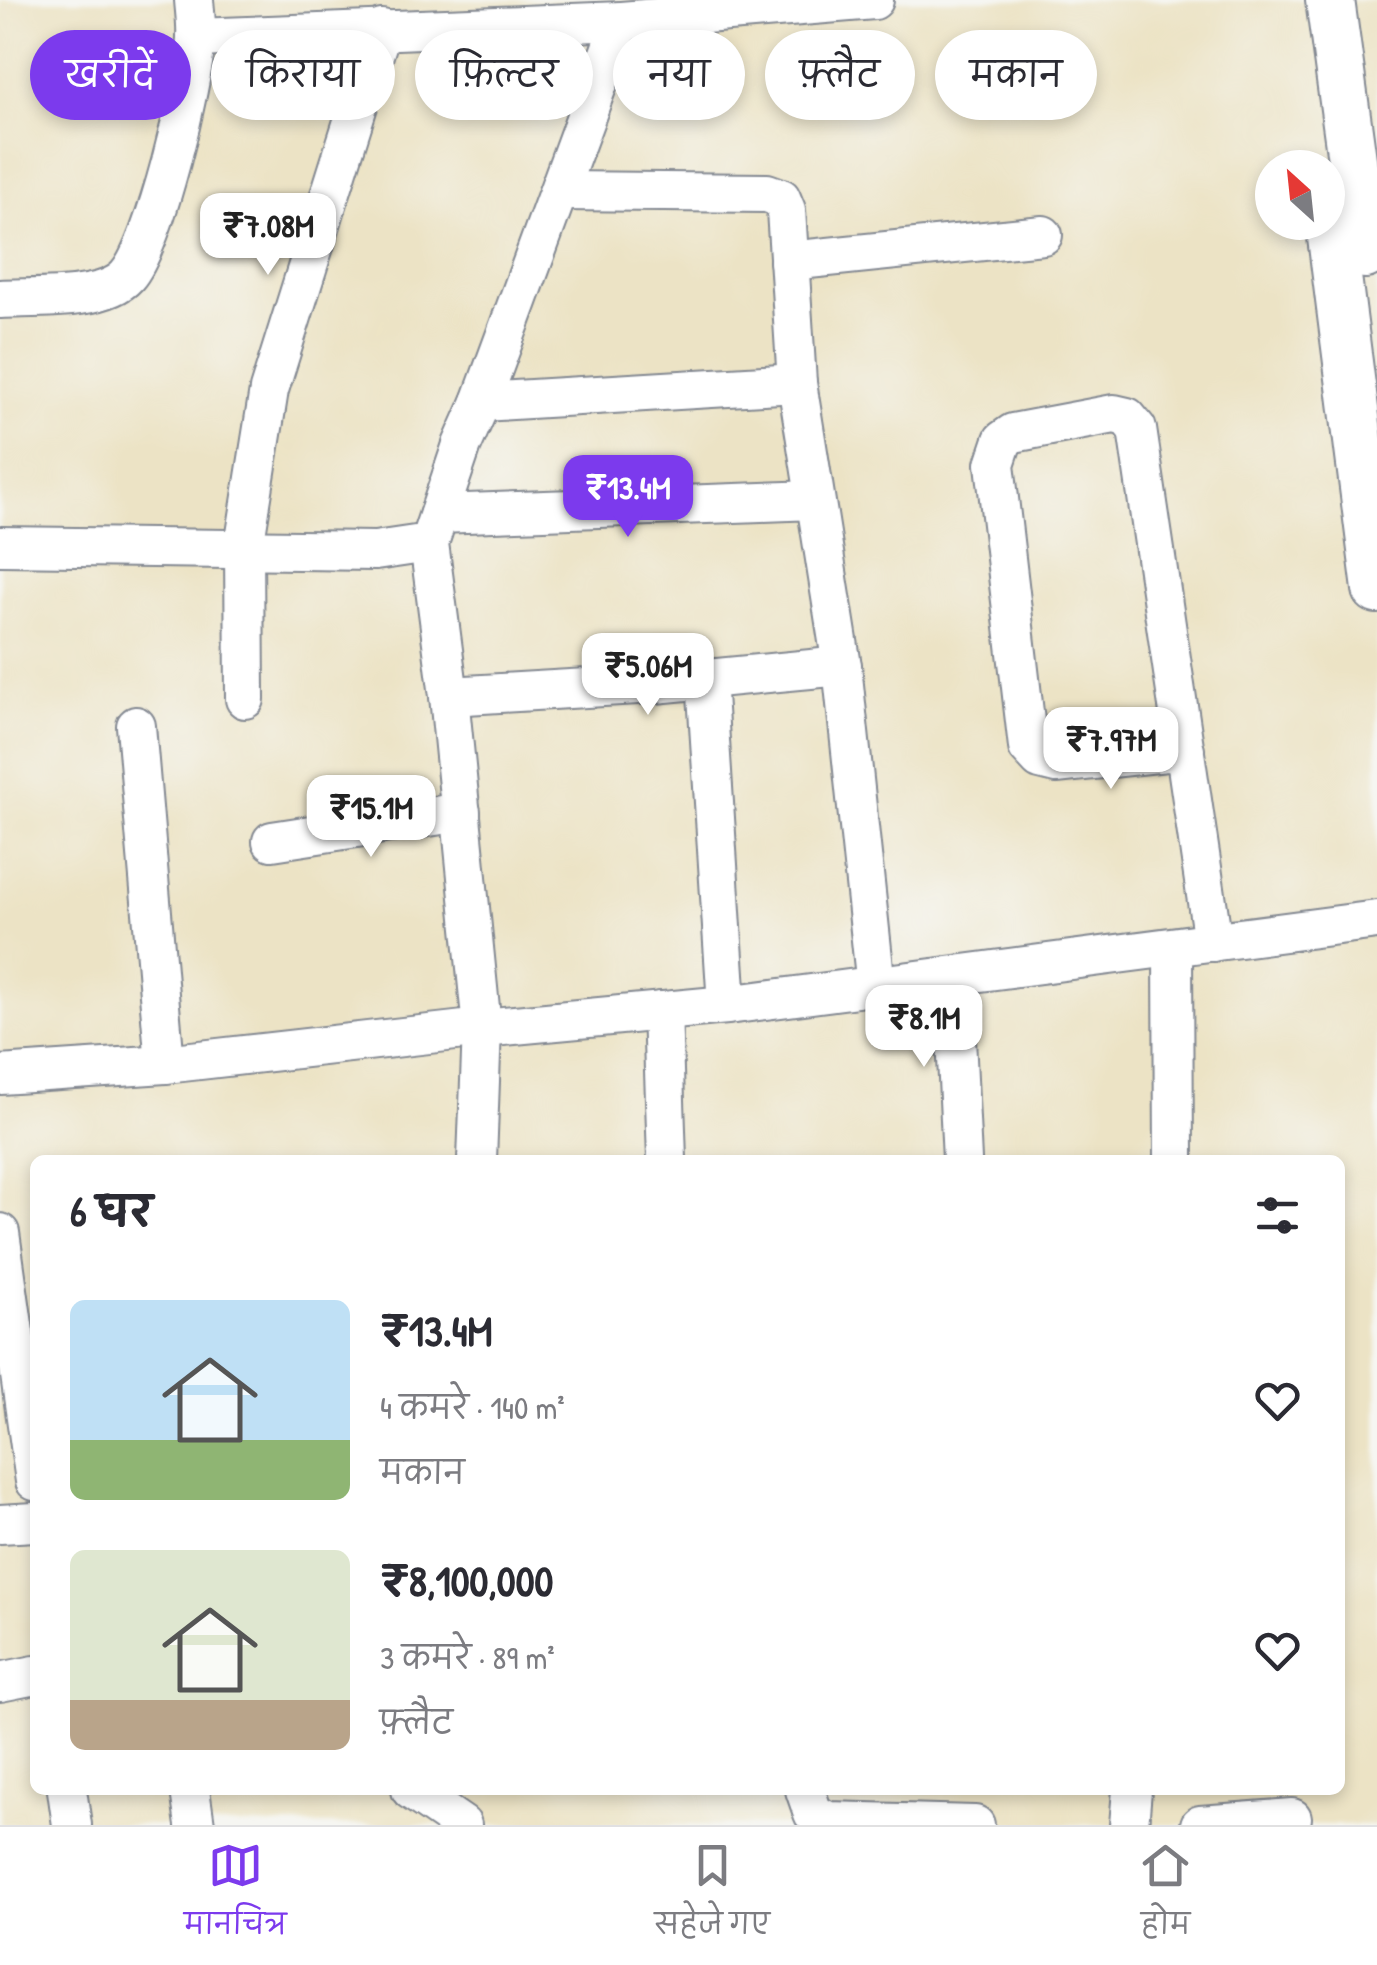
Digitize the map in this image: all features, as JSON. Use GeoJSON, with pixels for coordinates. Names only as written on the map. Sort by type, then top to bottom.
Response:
{"type":"FeatureCollection","features":[{"type":"Feature","properties":{"kind":"street"},"geometry":{"type":"LineString","coordinates":[[0,299],[100,292],[126,277],[139,256],[169,173],[196,38],[194,0]]}},
{"type":"Feature","properties":{"kind":"street"},"geometry":{"type":"LineString","coordinates":[[196,38],[621,21],[874,0]]}},
{"type":"Feature","properties":{"kind":"street"},"geometry":{"type":"LineString","coordinates":[[1304,0],[1322,150]]}},
{"type":"Feature","properties":{"kind":"street"},"geometry":{"type":"LineString","coordinates":[[1330,0],[1377,589]]}},
{"type":"Feature","properties":{"kind":"street"},"geometry":{"type":"LineString","coordinates":[[477,1155],[482,1028],[434,528],[621,21]]}},
{"type":"Feature","properties":{"kind":"street"},"geometry":{"type":"LineString","coordinates":[[246,699],[244,547],[269,390],[382,29]]}},
{"type":"Feature","properties":{"kind":"street"},"geometry":{"type":"LineString","coordinates":[[560,191],[767,193],[781,198],[786,210],[796,383],[842,666],[876,986]]}},
{"type":"Feature","properties":{"kind":"street"},"geometry":{"type":"LineString","coordinates":[[1349,226],[1377,353]]}},
{"type":"Feature","properties":{"kind":"street"},"geometry":{"type":"LineString","coordinates":[[789,261],[1043,235]]}},
{"type":"Feature","properties":{"kind":"street"},"geometry":{"type":"LineString","coordinates":[[481,402],[796,383]]}},
{"type":"Feature","properties":{"kind":"street"},"geometry":{"type":"LineString","coordinates":[[1185,750],[1056,764],[1040,760],[1028,747],[995,464],[1002,440],[1012,433],[1114,414],[1126,417],[1138,428],[1185,750],[1213,942]]}},
{"type":"Feature","properties":{"kind":"street"},"geometry":{"type":"LineString","coordinates":[[0,546],[375,551],[434,528],[815,500]]}},
{"type":"Feature","properties":{"kind":"street"},"geometry":{"type":"LineString","coordinates":[[450,696],[842,666]]}},
{"type":"Feature","properties":{"kind":"street"},"geometry":{"type":"LineString","coordinates":[[706,678],[726,1005]]}},
{"type":"Feature","properties":{"kind":"street"},"geometry":{"type":"LineString","coordinates":[[136,726],[165,1064]]}},
{"type":"Feature","properties":{"kind":"street"},"geometry":{"type":"LineString","coordinates":[[272,842],[461,812]]}},
{"type":"Feature","properties":{"kind":"street"},"geometry":{"type":"LineString","coordinates":[[0,1074],[165,1064],[726,1005],[1377,920]]}},
{"type":"Feature","properties":{"kind":"street"},"geometry":{"type":"LineString","coordinates":[[1174,949],[1174,1155]]}},
{"type":"Feature","properties":{"kind":"street"},"geometry":{"type":"LineString","coordinates":[[953,977],[962,1155]]}},
{"type":"Feature","properties":{"kind":"street"},"geometry":{"type":"LineString","coordinates":[[662,1012],[667,1155]]}},
{"type":"Feature","properties":{"kind":"street"},"geometry":{"type":"LineString","coordinates":[[0,1233],[21,1291],[30,1413]]}},
{"type":"Feature","properties":{"kind":"street"},"geometry":{"type":"LineString","coordinates":[[0,1524],[30,1522]]}},
{"type":"Feature","properties":{"kind":"street"},"geometry":{"type":"LineString","coordinates":[[0,1682],[30,1677]]}},
{"type":"Feature","properties":{"kind":"street"},"geometry":{"type":"LineString","coordinates":[[68,1795],[72,1825]]}},
{"type":"Feature","properties":{"kind":"street"},"geometry":{"type":"LineString","coordinates":[[191,1795],[195,1825]]}},
{"type":"Feature","properties":{"kind":"street"},"geometry":{"type":"LineString","coordinates":[[418,1795],[462,1825]]}},
{"type":"Feature","properties":{"kind":"street"},"geometry":{"type":"LineString","coordinates":[[807,1795],[813,1813],[828,1822],[975,1825]]}},
{"type":"Feature","properties":{"kind":"street"},"geometry":{"type":"LineString","coordinates":[[1129,1825],[1132,1795]]}},
{"type":"Feature","properties":{"kind":"street"},"geometry":{"type":"LineString","coordinates":[[1200,1825],[1292,1818]]}}]}
